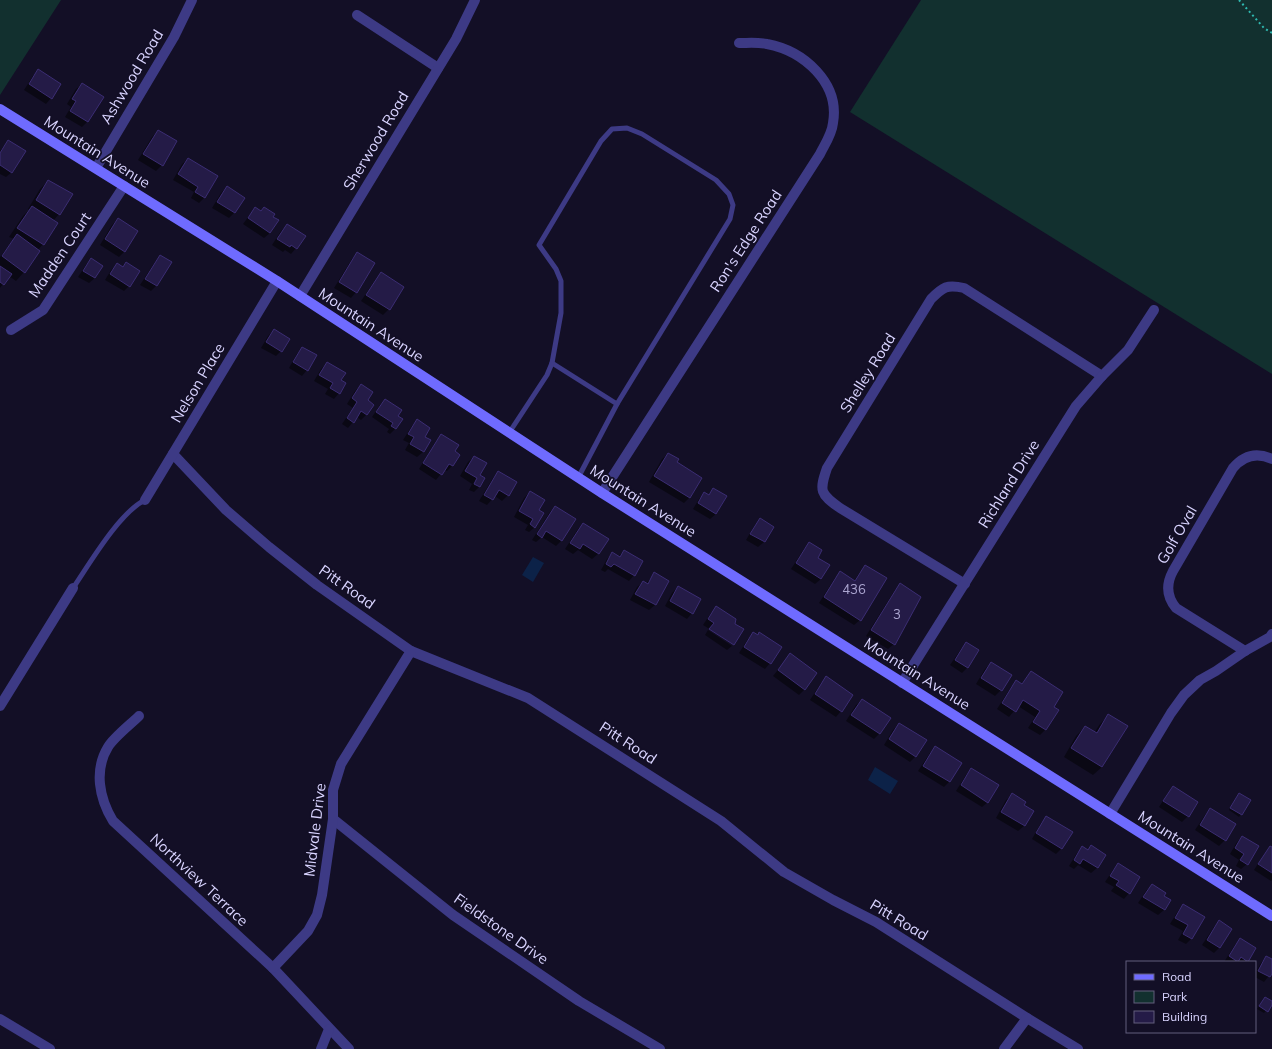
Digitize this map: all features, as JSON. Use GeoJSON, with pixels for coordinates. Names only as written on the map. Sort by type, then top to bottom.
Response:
{"type":"FeatureCollection","features":[{"type":"Feature","properties":{"kind":"street","name":"Ashwood Road"},"geometry":{"type":"LineString","coordinates":[[96,168],[174,37],[192,0]]}},
{"type":"Feature","properties":{"kind":"street","name":"Sherwood Road"},"geometry":{"type":"LineString","coordinates":[[300,296],[456,39],[475,0]]}},
{"type":"Feature","properties":{"kind":"street"},"geometry":{"type":"LineString","coordinates":[[357,15],[438,68]]}},
{"type":"Feature","properties":{"kind":"street","name":"Ron's Edge Road"},"geometry":{"type":"LineString","coordinates":[[602,493],[820,154],[829,138],[834,123],[834,106],[831,92],[824,79],[814,69],[800,58],[777,47],[759,43],[739,43]]}},
{"type":"Feature","properties":{"kind":"street","name":"Mountain Avenue"},"geometry":{"type":"LineString","coordinates":[[0,108],[277,281],[578,478],[1272,916]]}},
{"type":"Feature","properties":{"kind":"street","name":"Madden Court"},"geometry":{"type":"LineString","coordinates":[[11,330],[43,310],[124,186]]}},
{"type":"Feature","properties":{"kind":"street","name":"Nelson Place"},"geometry":{"type":"LineString","coordinates":[[145,500],[277,281]]}},
{"type":"Feature","properties":{"kind":"street","name":"Shelley Road"},"geometry":{"type":"LineString","coordinates":[[964,584],[840,508],[827,498],[823,491],[822,482],[827,468],[931,299],[943,288],[953,285],[964,288],[1102,376]]}},
{"type":"Feature","properties":{"kind":"street","name":"Richland Drive"},"geometry":{"type":"LineString","coordinates":[[902,683],[1076,406],[1102,376],[1128,350],[1154,310]]}},
{"type":"Feature","properties":{"kind":"street","name":"Pitt Road"},"geometry":{"type":"LineString","coordinates":[[173,454],[226,510],[269,547],[317,585],[411,651],[528,698],[721,821],[784,872],[833,900],[876,922],[1078,1049]]}},
{"type":"Feature","properties":{"kind":"street","name":"Golf Oval"},"geometry":{"type":"LineString","coordinates":[[1245,651],[1176,608],[1169,596],[1167,588],[1172,571],[1233,468],[1239,461],[1251,456],[1264,456],[1272,459]]}},
{"type":"Feature","properties":{"kind":"street"},"geometry":{"type":"LineString","coordinates":[[0,706],[73,588]]}},
{"type":"Feature","properties":{"kind":"street"},"geometry":{"type":"LineString","coordinates":[[1110,814],[1171,713],[1184,695],[1200,680],[1270,637],[1272,634]]}},
{"type":"Feature","properties":{"kind":"street","name":"Midvale Drive"},"geometry":{"type":"LineString","coordinates":[[273,968],[308,931],[317,915],[322,895],[334,819],[333,790],[341,764],[411,651]]}},
{"type":"Feature","properties":{"kind":"street","name":"Northview Terrace"},"geometry":{"type":"LineString","coordinates":[[139,716],[108,746],[103,759],[100,780],[101,794],[106,808],[113,820],[273,968],[348,1049]]}},
{"type":"Feature","properties":{"kind":"street","name":"Fieldstone Drive"},"geometry":{"type":"LineString","coordinates":[[334,819],[453,915],[579,1001],[660,1049]]}},
{"type":"Feature","properties":{"kind":"street"},"geometry":{"type":"LineString","coordinates":[[0,1018],[50,1049]]}},
{"type":"Feature","properties":{"kind":"street"},"geometry":{"type":"LineString","coordinates":[[1004,1049],[1027,1018]]}},
{"type":"Feature","properties":{"kind":"street"},"geometry":{"type":"LineString","coordinates":[[321,1049],[329,1029]]}},
{"type":"Feature","properties":{"kind":"lane"},"geometry":{"type":"LineString","coordinates":[[509,433],[547,375],[552,363],[560,313],[561,281],[556,270],[540,245],[601,141],[612,129],[627,128],[642,134],[716,180],[729,194],[733,205],[730,219],[617,404],[578,478]]}},
{"type":"Feature","properties":{"kind":"lane"},"geometry":{"type":"LineString","coordinates":[[552,363],[617,404]]}},
{"type":"Feature","properties":{"kind":"lane"},"geometry":{"type":"LineString","coordinates":[[73,588],[118,524],[134,507],[145,500]]}},
{"type":"Feature","properties":{"kind":"path"},"geometry":{"type":"LineString","coordinates":[[1239,0],[1264,28],[1272,33]]}},
{"type":"Feature","properties":{"kind":"green space"},"geometry":{"type":"Polygon","coordinates":[[[0,0],[61,0],[0,95],[0,0]]]}},
{"type":"Feature","properties":{"kind":"green space"},"geometry":{"type":"Polygon","coordinates":[[[921,0],[1272,0],[1272,374],[850,112],[921,0]]]}},
{"type":"Feature","properties":{"kind":"water"},"geometry":{"type":"Polygon","coordinates":[[[533,557],[544,563],[533,582],[522,575],[533,557]]]}},
{"type":"Feature","properties":{"kind":"water"},"geometry":{"type":"Polygon","coordinates":[[[875,767],[898,781],[890,794],[868,780],[875,767]]]}},
{"type":"Feature","properties":{"kind":"building"},"geometry":{"type":"Polygon","coordinates":[[[38,69],[61,84],[52,99],[29,84],[38,69]]]}},
{"type":"Feature","properties":{"kind":"building"},"geometry":{"type":"Polygon","coordinates":[[[82,83],[104,97],[88,122],[70,111],[76,101],[72,99],[82,83]]]}},
{"type":"Feature","properties":{"kind":"building"},"geometry":{"type":"Polygon","coordinates":[[[158,130],[177,141],[163,166],[143,154],[158,130]]]}},
{"type":"Feature","properties":{"kind":"building"},"geometry":{"type":"Polygon","coordinates":[[[8,140],[26,151],[12,173],[0,165],[0,153],[8,140]]]}},
{"type":"Feature","properties":{"kind":"building"},"geometry":{"type":"Polygon","coordinates":[[[188,158],[218,176],[205,198],[195,192],[198,187],[178,174],[188,158]]]}},
{"type":"Feature","properties":{"kind":"building"},"geometry":{"type":"Polygon","coordinates":[[[48,180],[73,194],[60,215],[36,200],[48,180]]]}},
{"type":"Feature","properties":{"kind":"building"},"geometry":{"type":"Polygon","coordinates":[[[227,186],[245,198],[235,213],[217,202],[227,186]]]}},
{"type":"Feature","properties":{"kind":"building"},"geometry":{"type":"Polygon","coordinates":[[[32,206],[58,223],[44,245],[17,228],[32,206]]]}},
{"type":"Feature","properties":{"kind":"building"},"geometry":{"type":"Polygon","coordinates":[[[255,207],[261,211],[264,207],[275,214],[273,217],[279,220],[270,233],[248,218],[255,207]]]}},
{"type":"Feature","properties":{"kind":"building"},"geometry":{"type":"Polygon","coordinates":[[[118,218],[138,231],[125,252],[105,239],[118,218]]]}},
{"type":"Feature","properties":{"kind":"building"},"geometry":{"type":"Polygon","coordinates":[[[287,224],[306,236],[297,249],[291,245],[290,247],[277,239],[287,224]]]}},
{"type":"Feature","properties":{"kind":"building"},"geometry":{"type":"Polygon","coordinates":[[[17,234],[40,251],[25,273],[2,256],[17,234]]]}},
{"type":"Feature","properties":{"kind":"building"},"geometry":{"type":"Polygon","coordinates":[[[357,252],[375,263],[357,293],[339,282],[357,252]]]}},
{"type":"Feature","properties":{"kind":"building"},"geometry":{"type":"Polygon","coordinates":[[[160,255],[172,262],[157,286],[145,279],[160,255]]]}},
{"type":"Feature","properties":{"kind":"building"},"geometry":{"type":"Polygon","coordinates":[[[91,258],[103,266],[95,278],[83,271],[91,258]]]}},
{"type":"Feature","properties":{"kind":"building"},"geometry":{"type":"Polygon","coordinates":[[[126,262],[140,271],[130,287],[110,274],[117,263],[123,267],[126,262]]]}},
{"type":"Feature","properties":{"kind":"building"},"geometry":{"type":"Polygon","coordinates":[[[0,266],[12,274],[4,285],[0,282],[0,266]]]}},
{"type":"Feature","properties":{"kind":"building"},"geometry":{"type":"Polygon","coordinates":[[[381,272],[404,287],[390,310],[366,295],[381,272]]]}},
{"type":"Feature","properties":{"kind":"building"},"geometry":{"type":"Polygon","coordinates":[[[274,329],[290,339],[282,352],[266,342],[274,329]]]}},
{"type":"Feature","properties":{"kind":"building"},"geometry":{"type":"Polygon","coordinates":[[[302,347],[317,355],[308,371],[293,362],[302,347]]]}},
{"type":"Feature","properties":{"kind":"building"},"geometry":{"type":"Polygon","coordinates":[[[327,362],[346,373],[341,380],[346,383],[340,394],[330,388],[333,383],[319,375],[327,362]]]}},
{"type":"Feature","properties":{"kind":"building"},"geometry":{"type":"Polygon","coordinates":[[[361,384],[373,392],[368,400],[374,405],[367,415],[361,411],[354,423],[347,418],[357,402],[352,398],[361,384]]]}},
{"type":"Feature","properties":{"kind":"building"},"geometry":{"type":"Polygon","coordinates":[[[385,399],[402,410],[398,416],[403,419],[396,429],[391,426],[393,423],[376,412],[385,399]]]}},
{"type":"Feature","properties":{"kind":"building"},"geometry":{"type":"Polygon","coordinates":[[[417,419],[430,428],[425,437],[431,440],[424,452],[410,444],[414,437],[408,434],[417,419]]]}},
{"type":"Feature","properties":{"kind":"building"},"geometry":{"type":"Polygon","coordinates":[[[441,434],[459,445],[455,451],[460,455],[453,466],[449,464],[442,475],[423,463],[441,434]]]}},
{"type":"Feature","properties":{"kind":"building"},"geometry":{"type":"Polygon","coordinates":[[[668,453],[679,459],[677,462],[702,478],[690,498],[654,476],[668,453]]]}},
{"type":"Feature","properties":{"kind":"building"},"geometry":{"type":"Polygon","coordinates":[[[474,456],[487,463],[480,475],[485,478],[480,487],[474,484],[477,478],[465,471],[474,456]]]}},
{"type":"Feature","properties":{"kind":"building"},"geometry":{"type":"Polygon","coordinates":[[[498,471],[517,482],[509,496],[499,490],[493,500],[484,495],[498,471]]]}},
{"type":"Feature","properties":{"kind":"building"},"geometry":{"type":"Polygon","coordinates":[[[713,488],[727,496],[716,514],[698,503],[704,492],[709,495],[713,488]]]}},
{"type":"Feature","properties":{"kind":"building"},"geometry":{"type":"Polygon","coordinates":[[[530,491],[545,500],[539,510],[544,513],[535,528],[530,524],[533,519],[519,511],[530,491]]]}},
{"type":"Feature","properties":{"kind":"building"},"geometry":{"type":"Polygon","coordinates":[[[555,506],[576,519],[562,541],[546,531],[542,538],[537,534],[555,506]]]}},
{"type":"Feature","properties":{"kind":"building"},"geometry":{"type":"Polygon","coordinates":[[[760,518],[774,527],[765,542],[750,534],[760,518]]]}},
{"type":"Feature","properties":{"kind":"building"},"geometry":{"type":"Polygon","coordinates":[[[583,523],[609,539],[599,554],[583,544],[580,549],[570,543],[583,523]]]}},
{"type":"Feature","properties":{"kind":"building"},"geometry":{"type":"Polygon","coordinates":[[[809,542],[822,550],[818,558],[830,565],[821,579],[796,563],[809,542]]]}},
{"type":"Feature","properties":{"kind":"building"},"geometry":{"type":"Polygon","coordinates":[[[624,550],[643,561],[635,576],[614,564],[611,567],[606,564],[612,552],[620,557],[624,550]]]}},
{"type":"Feature","properties":{"kind":"building"},"geometry":{"type":"Polygon","coordinates":[[[865,565],[887,578],[861,621],[824,597],[840,571],[855,581],[865,565]]]}},
{"type":"Feature","properties":{"kind":"building"},"geometry":{"type":"Polygon","coordinates":[[[654,572],[669,581],[656,605],[635,594],[643,581],[648,584],[654,572]]]}},
{"type":"Feature","properties":{"kind":"building"},"geometry":{"type":"Polygon","coordinates":[[[900,583],[921,597],[895,645],[871,630],[900,583]]]}},
{"type":"Feature","properties":{"kind":"building"},"geometry":{"type":"Polygon","coordinates":[[[678,586],[701,599],[693,614],[670,601],[678,586]]]}},
{"type":"Feature","properties":{"kind":"building"},"geometry":{"type":"Polygon","coordinates":[[[716,606],[736,619],[735,624],[744,629],[734,645],[709,629],[714,623],[708,619],[716,606]]]}},
{"type":"Feature","properties":{"kind":"building"},"geometry":{"type":"Polygon","coordinates":[[[753,632],[758,635],[759,632],[782,647],[771,664],[744,647],[753,632]]]}},
{"type":"Feature","properties":{"kind":"building"},"geometry":{"type":"Polygon","coordinates":[[[966,642],[979,650],[968,668],[955,660],[966,642]]]}},
{"type":"Feature","properties":{"kind":"building"},"geometry":{"type":"Polygon","coordinates":[[[790,653],[817,673],[805,690],[778,670],[790,653]]]}},
{"type":"Feature","properties":{"kind":"building"},"geometry":{"type":"Polygon","coordinates":[[[991,662],[1012,675],[1002,691],[981,678],[991,662]]]}},
{"type":"Feature","properties":{"kind":"building"},"geometry":{"type":"Polygon","coordinates":[[[1031,671],[1063,692],[1054,707],[1059,710],[1046,730],[1033,722],[1040,711],[1023,700],[1016,712],[1002,703],[1016,680],[1022,684],[1031,671]]]}},
{"type":"Feature","properties":{"kind":"building"},"geometry":{"type":"Polygon","coordinates":[[[826,676],[853,695],[842,712],[815,694],[826,676]]]}},
{"type":"Feature","properties":{"kind":"building"},"geometry":{"type":"Polygon","coordinates":[[[862,699],[891,718],[880,734],[851,715],[862,699]]]}},
{"type":"Feature","properties":{"kind":"building"},"geometry":{"type":"Polygon","coordinates":[[[1108,714],[1128,726],[1102,767],[1071,748],[1085,726],[1097,733],[1108,714]]]}},
{"type":"Feature","properties":{"kind":"building"},"geometry":{"type":"Polygon","coordinates":[[[899,723],[927,740],[916,757],[889,739],[899,723]]]}},
{"type":"Feature","properties":{"kind":"building"},"geometry":{"type":"Polygon","coordinates":[[[935,746],[962,763],[950,782],[923,766],[935,746]]]}},
{"type":"Feature","properties":{"kind":"building"},"geometry":{"type":"Polygon","coordinates":[[[971,768],[999,785],[988,803],[961,785],[971,768]]]}},
{"type":"Feature","properties":{"kind":"building"},"geometry":{"type":"Polygon","coordinates":[[[1173,786],[1198,802],[1189,817],[1163,801],[1173,786]]]}},
{"type":"Feature","properties":{"kind":"building"},"geometry":{"type":"Polygon","coordinates":[[[1012,793],[1026,802],[1024,805],[1034,811],[1025,826],[1001,812],[1012,793]]]}},
{"type":"Feature","properties":{"kind":"building"},"geometry":{"type":"Polygon","coordinates":[[[1239,793],[1251,800],[1242,815],[1230,808],[1239,793]]]}},
{"type":"Feature","properties":{"kind":"building"},"geometry":{"type":"Polygon","coordinates":[[[1210,808],[1236,824],[1226,841],[1200,825],[1210,808]]]}},
{"type":"Feature","properties":{"kind":"building"},"geometry":{"type":"Polygon","coordinates":[[[1046,816],[1073,832],[1062,849],[1036,833],[1046,816]]]}},
{"type":"Feature","properties":{"kind":"building"},"geometry":{"type":"Polygon","coordinates":[[[1242,836],[1259,846],[1248,865],[1240,860],[1244,854],[1235,848],[1242,836]]]}},
{"type":"Feature","properties":{"kind":"building"},"geometry":{"type":"Polygon","coordinates":[[[1091,845],[1106,855],[1098,868],[1083,859],[1080,864],[1074,860],[1082,846],[1088,850],[1091,845]]]}},
{"type":"Feature","properties":{"kind":"building"},"geometry":{"type":"Polygon","coordinates":[[[1270,846],[1272,847],[1272,873],[1258,864],[1270,846]]]}},
{"type":"Feature","properties":{"kind":"building"},"geometry":{"type":"Polygon","coordinates":[[[1118,863],[1140,877],[1130,894],[1116,885],[1119,881],[1110,876],[1118,863]]]}},
{"type":"Feature","properties":{"kind":"building"},"geometry":{"type":"Polygon","coordinates":[[[1152,884],[1166,893],[1164,896],[1171,900],[1165,910],[1143,897],[1152,884]]]}},
{"type":"Feature","properties":{"kind":"building"},"geometry":{"type":"Polygon","coordinates":[[[1183,904],[1205,917],[1192,939],[1183,934],[1188,925],[1175,918],[1183,904]]]}},
{"type":"Feature","properties":{"kind":"building"},"geometry":{"type":"Polygon","coordinates":[[[1219,920],[1232,929],[1220,948],[1207,940],[1219,920]]]}},
{"type":"Feature","properties":{"kind":"building"},"geometry":{"type":"Polygon","coordinates":[[[1240,938],[1256,948],[1249,961],[1241,957],[1239,961],[1236,961],[1229,956],[1240,938]]]}},
{"type":"Feature","properties":{"kind":"building"},"geometry":{"type":"Polygon","coordinates":[[[1266,956],[1272,959],[1272,974],[1270,977],[1258,971],[1266,956]]]}},
{"type":"Feature","properties":{"kind":"building"},"geometry":{"type":"Polygon","coordinates":[[[1265,997],[1272,1001],[1272,1005],[1268,1012],[1259,1006],[1265,997]]]}}]}
